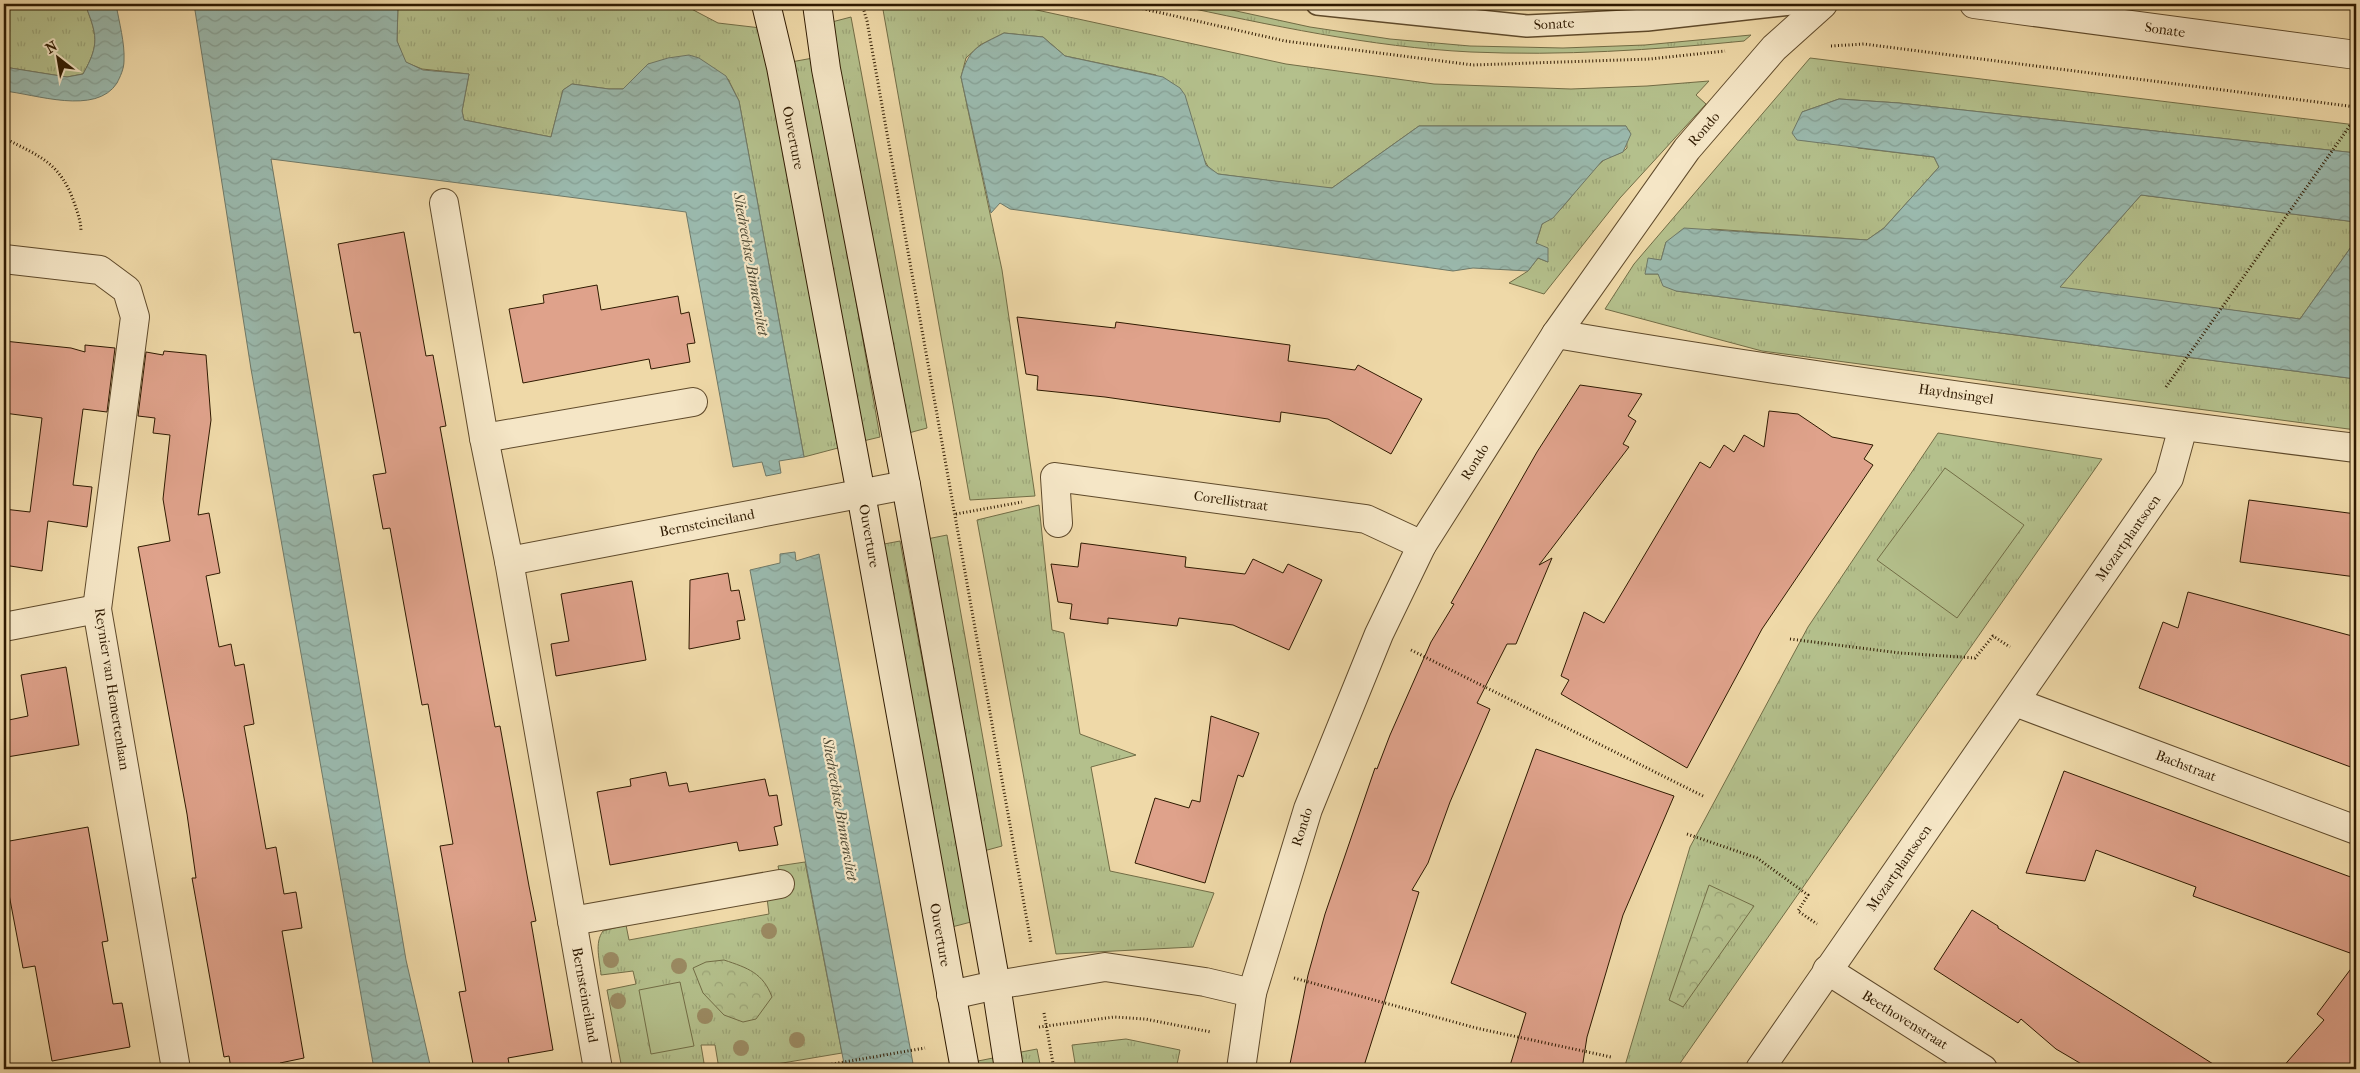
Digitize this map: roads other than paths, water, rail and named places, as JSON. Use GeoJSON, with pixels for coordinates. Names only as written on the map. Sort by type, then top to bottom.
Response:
{"type":"FeatureCollection","features":[{"type":"Feature","properties":{"kind":"street","name":"Ouverture"},"geometry":{"type":"LineString","coordinates":[[766,4],[781,67],[861,494],[965,1069]]}},
{"type":"Feature","properties":{"kind":"street"},"geometry":{"type":"LineString","coordinates":[[817,4],[826,69],[906,485],[996,985],[1009,1069]]}},
{"type":"Feature","properties":{"kind":"street","name":"Rondo"},"geometry":{"type":"LineString","coordinates":[[1241,1069],[1256,982],[1308,809],[1379,634],[1422,545],[1556,334],[1687,149],[1774,48],[1823,4]]}},
{"type":"Feature","properties":{"kind":"street","name":"Sonate"},"geometry":{"type":"LineString","coordinates":[[1974,4],[2356,55]]}},
{"type":"Feature","properties":{"kind":"street","name":"Bernsteineiland"},"geometry":{"type":"LineString","coordinates":[[444,203],[484,438],[509,561],[598,1069]]}},
{"type":"Feature","properties":{"kind":"street","name":"Reynier van Hemertenlaan"},"geometry":{"type":"LineString","coordinates":[[4,259],[100,270],[127,290],[135,317],[97,610],[176,1069]]}},
{"type":"Feature","properties":{"kind":"street","name":"Haydnsingel"},"geometry":{"type":"LineString","coordinates":[[1556,334],[1758,368],[2183,427],[2356,448]]}},
{"type":"Feature","properties":{"kind":"street"},"geometry":{"type":"LineString","coordinates":[[484,438],[693,402]]}},
{"type":"Feature","properties":{"kind":"street","name":"Mozartplantsoen"},"geometry":{"type":"LineString","coordinates":[[1760,1069],[2170,478],[2183,427]]}},
{"type":"Feature","properties":{"kind":"street","name":"Corellistraat"},"geometry":{"type":"LineString","coordinates":[[1057,511],[1055,477],[1366,519],[1422,545]]}},
{"type":"Feature","properties":{"kind":"street","name":"Bernsteineiland"},"geometry":{"type":"LineString","coordinates":[[509,561],[906,485]]}},
{"type":"Feature","properties":{"kind":"street"},"geometry":{"type":"LineString","coordinates":[[4,627],[97,610]]}},
{"type":"Feature","properties":{"kind":"street","name":"Bachstraat"},"geometry":{"type":"LineString","coordinates":[[2015,702],[2356,830]]}},
{"type":"Feature","properties":{"kind":"street"},"geometry":{"type":"LineString","coordinates":[[572,921],[780,884]]}},
{"type":"Feature","properties":{"kind":"street"},"geometry":{"type":"LineString","coordinates":[[951,995],[996,985],[1105,967],[1205,982],[1256,982]]}},
{"type":"Feature","properties":{"kind":"street","name":"Beethovenstraat"},"geometry":{"type":"LineString","coordinates":[[1827,970],[1983,1069]]}},
{"type":"Feature","properties":{"kind":"lane","name":"Sonate"},"geometry":{"type":"LineString","coordinates":[[1317,4],[1527,26],[1647,20],[1790,4]]}},
{"type":"Feature","properties":{"kind":"water"},"geometry":{"type":"Polygon","coordinates":[[[85,4],[116,4],[124,54],[122,73],[117,83],[107,93],[95,99],[80,101],[4,91],[4,67],[67,77],[83,74],[92,55],[95,39],[85,4]]]}},
{"type":"Feature","properties":{"kind":"water","name":"Sliedrechtse Binnenvliet"},"geometry":{"type":"Polygon","coordinates":[[[194,4],[398,4],[397,41],[406,62],[423,70],[469,74],[462,111],[464,120],[551,137],[563,90],[572,84],[623,89],[648,64],[668,58],[689,55],[699,58],[726,76],[739,101],[804,457],[779,461],[781,473],[766,476],[762,462],[733,467],[686,212],[271,159],[406,960],[431,1069],[374,1069],[251,369],[194,4]]]}},
{"type":"Feature","properties":{"kind":"water"},"geometry":{"type":"Polygon","coordinates":[[[1004,33],[1043,37],[1065,56],[1163,77],[1180,88],[1185,95],[1206,165],[1218,174],[1332,188],[1419,126],[1626,126],[1631,134],[1623,152],[1602,161],[1553,218],[1542,224],[1536,243],[1548,248],[1548,262],[1538,258],[1528,271],[1473,268],[1453,271],[1010,209],[1000,203],[991,213],[961,77],[972,53],[1004,33]]]}},
{"type":"Feature","properties":{"kind":"water"},"geometry":{"type":"Polygon","coordinates":[[[1839,99],[1899,103],[2356,153],[2356,222],[2141,195],[2060,287],[2300,319],[2356,240],[2356,379],[1676,291],[1663,286],[1658,274],[1645,274],[1648,258],[1661,260],[1666,242],[1684,228],[1867,240],[1884,228],[1939,167],[1934,157],[1797,140],[1792,133],[1802,112],[1839,99]]]}},
{"type":"Feature","properties":{"kind":"water","name":"Sliedrechtse Binnenvliet"},"geometry":{"type":"Polygon","coordinates":[[[795,552],[796,561],[819,554],[914,1069],[845,1069],[750,570],[780,563],[780,554],[795,552]]]}}]}
